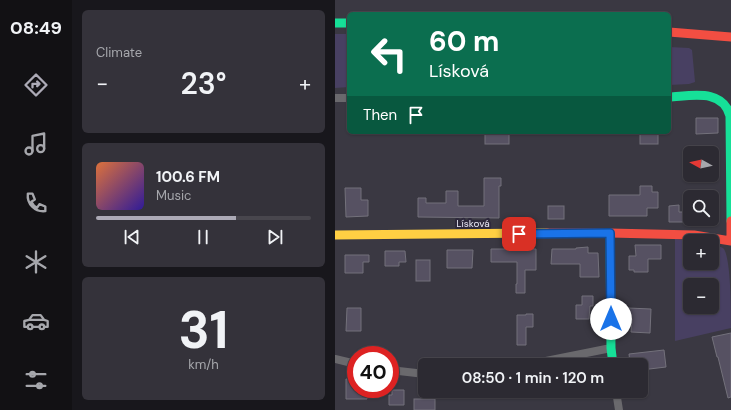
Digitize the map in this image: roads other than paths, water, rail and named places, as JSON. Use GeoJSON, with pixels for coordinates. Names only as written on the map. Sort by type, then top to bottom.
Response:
{"type":"FeatureCollection","features":[{"type":"Feature","properties":{"kind":"street"},"geometry":{"type":"LineString","coordinates":[[335,23],[347,23]]}},
{"type":"Feature","properties":{"kind":"street"},"geometry":{"type":"LineString","coordinates":[[671,32],[731,37]]}},
{"type":"Feature","properties":{"kind":"street"},"geometry":{"type":"LineString","coordinates":[[671,97],[712,96],[721,100],[727,106],[730,116],[731,242]]}},
{"type":"Feature","properties":{"kind":"street"},"geometry":{"type":"LineString","coordinates":[[335,98],[347,98]]}},
{"type":"Feature","properties":{"kind":"street"},"geometry":{"type":"LineString","coordinates":[[610,233],[612,358]]}},
{"type":"Feature","properties":{"kind":"street","name":"Lísková"},"geometry":{"type":"LineString","coordinates":[[335,235],[610,233],[694,236],[731,242]]}},
{"type":"Feature","properties":{"kind":"street"},"geometry":{"type":"LineString","coordinates":[[561,358],[611,348]]}},
{"type":"Feature","properties":{"kind":"street"},"geometry":{"type":"LineString","coordinates":[[335,360],[347,362]]}},
{"type":"Feature","properties":{"kind":"street"},"geometry":{"type":"LineString","coordinates":[[399,371],[418,373]]}},
{"type":"Feature","properties":{"kind":"street"},"geometry":{"type":"LineString","coordinates":[[617,398],[619,410]]}}]}
